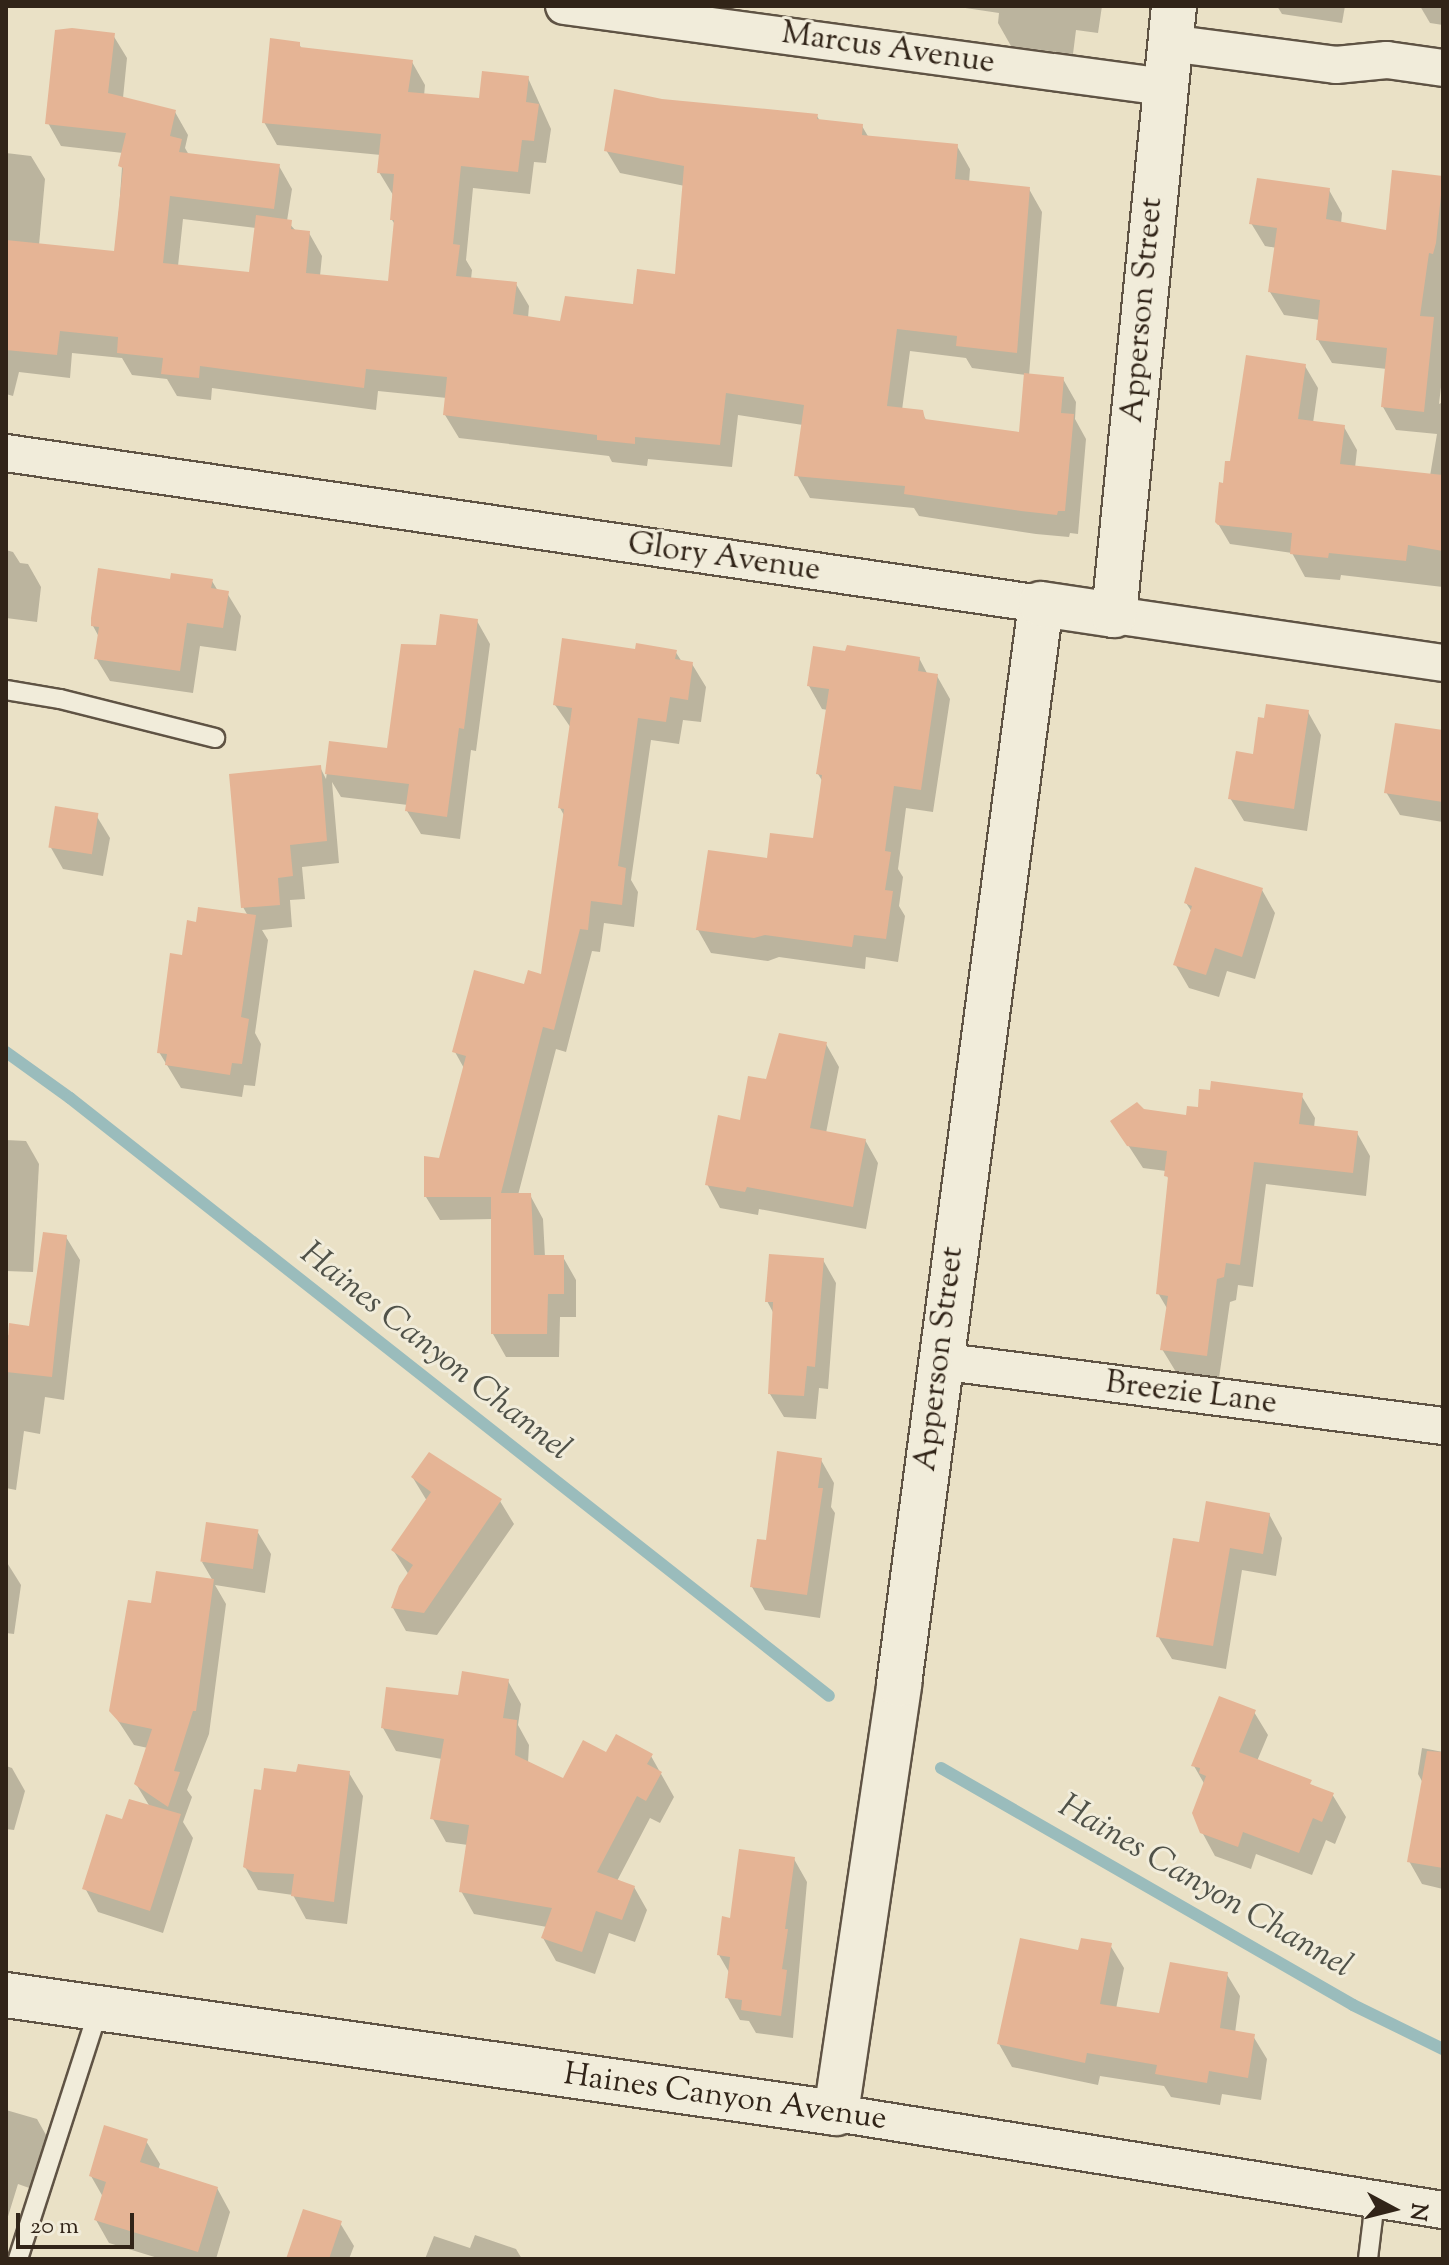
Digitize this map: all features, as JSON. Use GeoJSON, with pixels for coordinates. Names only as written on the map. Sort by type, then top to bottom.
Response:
{"type":"FeatureCollection","features":[{"type":"Feature","properties":{"kind":"street","name":"Marcus Avenue"},"geometry":{"type":"LineString","coordinates":[[564,6],[1164,87]]}},
{"type":"Feature","properties":{"kind":"street","name":"Apperson Street"},"geometry":{"type":"LineString","coordinates":[[1114,615],[1172,25]]}},
{"type":"Feature","properties":{"kind":"street"},"geometry":{"type":"LineString","coordinates":[[1172,25],[1336,65],[1387,60],[1443,68]]}},
{"type":"Feature","properties":{"kind":"street","name":"Glory Avenue"},"geometry":{"type":"LineString","coordinates":[[6,453],[1443,663]]}},
{"type":"Feature","properties":{"kind":"street","name":"Apperson Street"},"geometry":{"type":"LineString","coordinates":[[836,2113],[899,1684],[939,1361],[1041,604]]}},
{"type":"Feature","properties":{"kind":"street","name":"Breezie Lane"},"geometry":{"type":"LineString","coordinates":[[939,1361],[1443,1426]]}},
{"type":"Feature","properties":{"kind":"street","name":"Haines Canyon Avenue"},"geometry":{"type":"LineString","coordinates":[[6,1995],[836,2113],[1443,2210]]}},
{"type":"Feature","properties":{"kind":"lane"},"geometry":{"type":"LineString","coordinates":[[6,690],[60,699],[215,738]]}},
{"type":"Feature","properties":{"kind":"lane"},"geometry":{"type":"LineString","coordinates":[[18,2259],[99,2008]]}},
{"type":"Feature","properties":{"kind":"lane"},"geometry":{"type":"LineString","coordinates":[[1368,2259],[1375,2201]]}},
{"type":"Feature","properties":{"kind":"building"},"geometry":{"type":"Polygon","coordinates":[[[72,28],[115,33],[108,93],[176,110],[170,136],[182,139],[179,152],[280,164],[274,209],[170,196],[163,263],[249,272],[256,215],[292,220],[291,229],[310,231],[306,273],[388,281],[394,220],[390,220],[394,174],[377,173],[381,134],[262,123],[270,38],[300,42],[300,47],[413,60],[408,92],[479,98],[482,71],[529,76],[526,102],[539,104],[534,141],[522,140],[518,172],[461,166],[453,244],[460,245],[456,276],[517,282],[513,314],[560,321],[565,296],[633,304],[637,269],[675,274],[684,166],[604,151],[614,89],[662,99],[818,114],[817,119],[863,124],[862,135],[958,144],[955,179],[1030,187],[1017,353],[956,346],[957,336],[897,329],[887,406],[923,410],[925,419],[1019,432],[1024,373],[1064,377],[1061,413],[1074,414],[1065,511],[1058,511],[1057,515],[1021,511],[904,494],[905,486],[794,476],[804,405],[726,393],[720,445],[635,437],[635,444],[597,440],[597,435],[443,415],[447,377],[366,369],[364,388],[200,366],[199,378],[161,374],[163,358],[117,353],[118,337],[60,331],[57,355],[6,350],[6,240],[114,251],[123,168],[118,166],[126,133],[45,124],[55,30],[72,28]]]}},
{"type":"Feature","properties":{"kind":"building"},"geometry":{"type":"Polygon","coordinates":[[[1392,170],[1443,176],[1436,243],[1433,254],[1429,253],[1420,316],[1434,317],[1424,412],[1381,407],[1387,348],[1316,340],[1320,300],[1268,292],[1277,228],[1249,224],[1257,178],[1330,188],[1326,219],[1386,230],[1392,170]]]}},
{"type":"Feature","properties":{"kind":"building"},"geometry":{"type":"Polygon","coordinates":[[[1246,355],[1306,364],[1298,419],[1345,425],[1340,464],[1443,475],[1443,551],[1408,545],[1406,561],[1329,553],[1328,558],[1290,554],[1292,533],[1218,525],[1215,522],[1219,482],[1223,483],[1225,461],[1230,461],[1246,355]]]}},
{"type":"Feature","properties":{"kind":"building"},"geometry":{"type":"Polygon","coordinates":[[[98,568],[170,579],[171,573],[213,579],[211,588],[229,591],[223,628],[187,623],[180,671],[94,659],[99,627],[91,626],[91,618],[98,568]]]}},
{"type":"Feature","properties":{"kind":"building"},"geometry":{"type":"Polygon","coordinates":[[[440,614],[478,619],[464,729],[459,728],[447,817],[405,811],[409,784],[325,774],[329,741],[387,748],[401,644],[436,645],[440,614]]]}},
{"type":"Feature","properties":{"kind":"building"},"geometry":{"type":"Polygon","coordinates":[[[562,638],[635,649],[636,643],[677,650],[675,659],[693,662],[688,700],[670,697],[666,722],[638,718],[618,866],[626,868],[622,905],[591,901],[588,930],[580,929],[554,1030],[543,1027],[501,1193],[531,1193],[534,1255],[564,1255],[564,1294],[548,1294],[547,1334],[491,1334],[491,1197],[424,1197],[424,1156],[439,1158],[466,1056],[452,1052],[474,970],[524,984],[528,970],[541,974],[564,809],[558,808],[572,708],[553,705],[562,638]]]}},
{"type":"Feature","properties":{"kind":"building"},"geometry":{"type":"Polygon","coordinates":[[[847,645],[920,657],[918,671],[938,674],[921,790],[894,786],[885,851],[891,852],[885,890],[893,891],[886,939],[854,935],[852,947],[765,935],[754,938],[696,930],[708,850],[767,858],[770,833],[813,838],[822,775],[816,774],[829,689],[807,686],[813,646],[845,651],[847,645]]]}},
{"type":"Feature","properties":{"kind":"building"},"geometry":{"type":"Polygon","coordinates":[[[1266,704],[1309,710],[1294,809],[1228,799],[1236,751],[1253,754],[1258,717],[1264,718],[1266,704]]]}},
{"type":"Feature","properties":{"kind":"building"},"geometry":{"type":"Polygon","coordinates":[[[1395,723],[1443,730],[1443,802],[1384,793],[1395,723]]]}},
{"type":"Feature","properties":{"kind":"building"},"geometry":{"type":"Polygon","coordinates":[[[321,765],[327,841],[290,845],[293,876],[278,878],[280,905],[241,908],[229,774],[321,765]]]}},
{"type":"Feature","properties":{"kind":"building"},"geometry":{"type":"Polygon","coordinates":[[[55,806],[98,813],[92,854],[48,847],[55,806]]]}},
{"type":"Feature","properties":{"kind":"building"},"geometry":{"type":"Polygon","coordinates":[[[1195,867],[1263,888],[1242,957],[1215,948],[1206,975],[1173,965],[1192,906],[1184,903],[1195,867]]]}},
{"type":"Feature","properties":{"kind":"building"},"geometry":{"type":"Polygon","coordinates":[[[198,907],[256,915],[241,1017],[249,1019],[242,1064],[232,1063],[230,1075],[165,1065],[167,1054],[157,1053],[170,953],[182,955],[187,920],[196,922],[198,907]]]}},
{"type":"Feature","properties":{"kind":"building"},"geometry":{"type":"Polygon","coordinates":[[[779,1033],[827,1042],[810,1128],[866,1139],[853,1207],[747,1187],[745,1192],[705,1185],[718,1115],[740,1120],[748,1076],[766,1079],[779,1033]]]}},
{"type":"Feature","properties":{"kind":"building"},"geometry":{"type":"Polygon","coordinates":[[[1211,1081],[1303,1093],[1299,1124],[1358,1131],[1353,1173],[1254,1162],[1240,1265],[1226,1263],[1224,1277],[1217,1279],[1207,1356],[1160,1350],[1168,1296],[1156,1294],[1168,1177],[1164,1176],[1167,1151],[1127,1146],[1110,1121],[1137,1102],[1144,1109],[1186,1115],[1187,1106],[1198,1107],[1199,1089],[1210,1090],[1211,1081]]]}},
{"type":"Feature","properties":{"kind":"building"},"geometry":{"type":"Polygon","coordinates":[[[43,1232],[67,1235],[52,1377],[6,1372],[9,1323],[29,1326],[43,1232]]]}},
{"type":"Feature","properties":{"kind":"building"},"geometry":{"type":"Polygon","coordinates":[[[769,1254],[824,1258],[815,1367],[807,1366],[804,1396],[768,1394],[773,1302],[765,1302],[769,1254]]]}},
{"type":"Feature","properties":{"kind":"building"},"geometry":{"type":"Polygon","coordinates":[[[777,1451],[822,1458],[818,1488],[823,1488],[807,1595],[750,1587],[757,1539],[766,1540],[777,1451]]]}},
{"type":"Feature","properties":{"kind":"building"},"geometry":{"type":"Polygon","coordinates":[[[429,1452],[502,1499],[424,1613],[391,1608],[399,1586],[413,1565],[391,1550],[431,1492],[411,1477],[429,1452]]]}},
{"type":"Feature","properties":{"kind":"building"},"geometry":{"type":"Polygon","coordinates":[[[1206,1501],[1270,1513],[1263,1554],[1230,1548],[1213,1646],[1156,1637],[1173,1538],[1199,1542],[1206,1501]]]}},
{"type":"Feature","properties":{"kind":"building"},"geometry":{"type":"Polygon","coordinates":[[[206,1522],[258,1529],[253,1569],[200,1562],[206,1522]]]}},
{"type":"Feature","properties":{"kind":"building"},"geometry":{"type":"Polygon","coordinates":[[[156,1571],[214,1579],[196,1711],[193,1711],[174,1771],[180,1772],[168,1807],[134,1784],[152,1729],[119,1722],[109,1711],[128,1600],[151,1603],[156,1571]]]}},
{"type":"Feature","properties":{"kind":"building"},"geometry":{"type":"Polygon","coordinates":[[[462,1671],[509,1679],[503,1718],[517,1720],[515,1755],[563,1778],[583,1740],[606,1752],[616,1734],[653,1754],[647,1764],[662,1772],[646,1801],[637,1796],[597,1872],[635,1886],[622,1920],[596,1911],[582,1952],[541,1938],[552,1908],[459,1892],[469,1825],[430,1819],[444,1739],[381,1728],[386,1687],[458,1695],[462,1671]]]}},
{"type":"Feature","properties":{"kind":"building"},"geometry":{"type":"Polygon","coordinates":[[[1219,1696],[1256,1710],[1239,1752],[1312,1780],[1310,1784],[1334,1793],[1322,1822],[1313,1818],[1299,1853],[1243,1832],[1238,1847],[1200,1833],[1192,1813],[1206,1776],[1199,1773],[1200,1768],[1191,1766],[1219,1696]]]}},
{"type":"Feature","properties":{"kind":"building"},"geometry":{"type":"Polygon","coordinates":[[[1427,1751],[1443,1752],[1443,1868],[1407,1862],[1427,1751]]]}},
{"type":"Feature","properties":{"kind":"building"},"geometry":{"type":"Polygon","coordinates":[[[298,1764],[350,1771],[334,1902],[291,1896],[294,1874],[253,1872],[243,1867],[254,1789],[261,1790],[264,1768],[296,1772],[298,1764]]]}},
{"type":"Feature","properties":{"kind":"building"},"geometry":{"type":"Polygon","coordinates":[[[129,1799],[181,1814],[150,1911],[82,1889],[106,1814],[122,1819],[129,1799]]]}},
{"type":"Feature","properties":{"kind":"building"},"geometry":{"type":"Polygon","coordinates":[[[739,1849],[795,1857],[785,1929],[788,1929],[782,1969],[787,1970],[781,2016],[741,2010],[742,2000],[725,1998],[730,1957],[717,1955],[722,1916],[730,1918],[739,1849]]]}},
{"type":"Feature","properties":{"kind":"building"},"geometry":{"type":"Polygon","coordinates":[[[1020,1938],[1078,1950],[1081,1938],[1112,1943],[1100,2004],[1159,2013],[1170,1962],[1228,1972],[1220,2028],[1255,2034],[1248,2078],[1209,2071],[1207,2083],[1155,2074],[1157,2065],[1087,2053],[1085,2063],[997,2044],[1020,1938]]]}},
{"type":"Feature","properties":{"kind":"building"},"geometry":{"type":"Polygon","coordinates":[[[104,2125],[148,2139],[140,2162],[218,2187],[198,2252],[94,2220],[106,2182],[89,2176],[104,2125]]]}},
{"type":"Feature","properties":{"kind":"building"},"geometry":{"type":"Polygon","coordinates":[[[303,2209],[342,2221],[329,2259],[286,2259],[303,2209]]]}},
{"type":"Feature","properties":{"kind":"waterway","name":"Haines Canyon Channel"},"geometry":{"type":"LineString","coordinates":[[6,1052],[70,1098],[829,1696]]}},
{"type":"Feature","properties":{"kind":"waterway","name":"Haines Canyon Channel"},"geometry":{"type":"LineString","coordinates":[[941,1768],[1353,2005],[1443,2049]]}}]}
